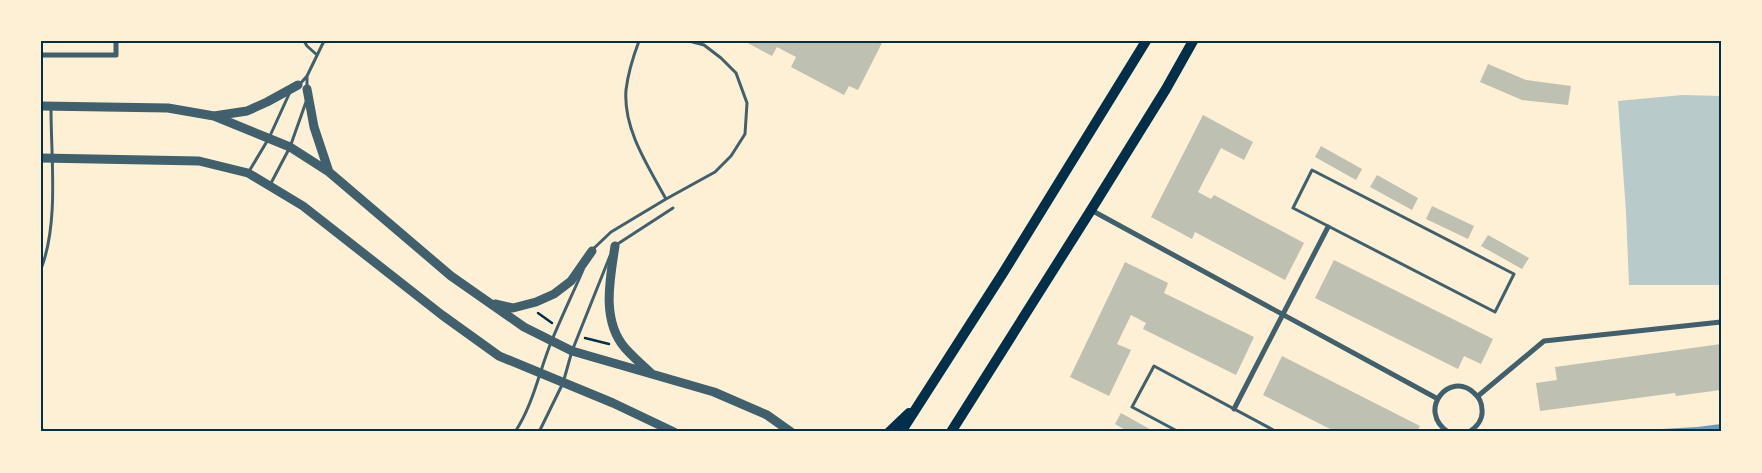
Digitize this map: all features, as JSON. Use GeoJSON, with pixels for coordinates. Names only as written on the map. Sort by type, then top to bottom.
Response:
{"type":"FeatureCollection","features":[{"type":"Feature","properties":{"kind":"main road"},"geometry":{"type":"LineString","coordinates":[[902,432],[1003,273],[1146,41]]}},
{"type":"Feature","properties":{"kind":"main road"},"geometry":{"type":"LineString","coordinates":[[951,432],[1092,210],[1193,41]]}},
{"type":"Feature","properties":{"kind":"main road"},"geometry":{"type":"LineString","coordinates":[[889,432],[919,404]]}},
{"type":"Feature","properties":{"kind":"street"},"geometry":{"type":"LineString","coordinates":[[41,55],[116,55],[116,41]]}},
{"type":"Feature","properties":{"kind":"street"},"geometry":{"type":"LineString","coordinates":[[214,116],[247,111],[268,102],[298,85]]}},
{"type":"Feature","properties":{"kind":"street"},"geometry":{"type":"LineString","coordinates":[[307,89],[314,127],[329,172]]}},
{"type":"Feature","properties":{"kind":"street"},"geometry":{"type":"LineString","coordinates":[[46,106],[168,108],[214,116],[290,147],[329,172],[452,276],[524,327],[572,351],[714,392],[767,415],[791,432]]}},
{"type":"Feature","properties":{"kind":"street"},"geometry":{"type":"LineString","coordinates":[[41,158],[199,161],[248,173],[303,206],[499,356],[613,403],[674,432]]}},
{"type":"Feature","properties":{"kind":"street"},"geometry":{"type":"LineString","coordinates":[[1092,210],[1438,399]]}},
{"type":"Feature","properties":{"kind":"street"},"geometry":{"type":"LineString","coordinates":[[1234,409],[1328,227]]}},
{"type":"Feature","properties":{"kind":"street"},"geometry":{"type":"LineString","coordinates":[[614,246],[608,307],[613,328],[624,347],[653,375]]}},
{"type":"Feature","properties":{"kind":"street"},"geometry":{"type":"LineString","coordinates":[[491,303],[513,308],[536,302],[554,294],[571,281],[592,251]]}},
{"type":"Feature","properties":{"kind":"street"},"geometry":{"type":"LineString","coordinates":[[1478,396],[1544,341],[1721,322]]}},
{"type":"Feature","properties":{"kind":"street"},"geometry":{"type":"LineString","coordinates":[[1448,432],[1437,422],[1435,406],[1442,393],[1449,388],[1457,386],[1472,390],[1482,403],[1481,419],[1470,432]]}},
{"type":"Feature","properties":{"kind":"lane"},"geometry":{"type":"LineString","coordinates":[[304,41],[318,55]]}},
{"type":"Feature","properties":{"kind":"lane"},"geometry":{"type":"LineString","coordinates":[[270,186],[290,147],[306,100],[308,76],[324,41]]}},
{"type":"Feature","properties":{"kind":"lane"},"geometry":{"type":"LineString","coordinates":[[639,41],[630,66],[626,92],[629,120],[641,155],[666,199]]}},
{"type":"Feature","properties":{"kind":"lane"},"geometry":{"type":"LineString","coordinates":[[515,432],[531,403],[552,341],[592,251],[611,232],[715,172],[731,156],[745,134],[747,103],[736,73],[704,45],[688,41]]}},
{"type":"Feature","properties":{"kind":"lane"},"geometry":{"type":"LineString","coordinates":[[248,173],[269,138],[290,93],[308,76]]}},
{"type":"Feature","properties":{"kind":"lane"},"geometry":{"type":"LineString","coordinates":[[41,269],[47,255],[51,220],[51,158],[46,106]]}},
{"type":"Feature","properties":{"kind":"lane"},"geometry":{"type":"LineString","coordinates":[[1312,170],[1514,274],[1495,312],[1328,227],[1293,208],[1312,170]]}},
{"type":"Feature","properties":{"kind":"lane"},"geometry":{"type":"LineString","coordinates":[[539,432],[563,383],[572,351],[614,246],[672,208]]}},
{"type":"Feature","properties":{"kind":"lane"},"geometry":{"type":"LineString","coordinates":[[41,254],[47,255]]}},
{"type":"Feature","properties":{"kind":"lane"},"geometry":{"type":"LineString","coordinates":[[1179,432],[1132,407],[1154,366],[1277,432]]}},
{"type":"Feature","properties":{"kind":"lane"},"geometry":{"type":"LineString","coordinates":[[41,430],[47,432]]}},
{"type":"Feature","properties":{"kind":"path"},"geometry":{"type":"LineString","coordinates":[[530,309],[554,324]]}},
{"type":"Feature","properties":{"kind":"path"},"geometry":{"type":"LineString","coordinates":[[584,338],[610,345]]}},
{"type":"Feature","properties":{"kind":"shaded area"},"geometry":{"type":"Polygon","coordinates":[[[1682,95],[1721,96],[1721,285],[1629,285],[1618,101],[1682,95]]]}},
{"type":"Feature","properties":{"kind":"water"},"geometry":{"type":"Polygon","coordinates":[[[1721,424],[1721,432],[1611,432],[1697,427],[1721,424]]]}},
{"type":"Feature","properties":{"kind":"building"},"geometry":{"type":"Polygon","coordinates":[[[744,41],[883,41],[858,90],[849,86],[844,95],[791,67],[796,57],[777,47],[772,56],[744,41]]]}},
{"type":"Feature","properties":{"kind":"building"},"geometry":{"type":"Polygon","coordinates":[[[1488,64],[1526,80],[1571,86],[1568,105],[1522,100],[1480,82],[1488,64]]]}},
{"type":"Feature","properties":{"kind":"building"},"geometry":{"type":"Polygon","coordinates":[[[1203,115],[1253,142],[1244,160],[1221,148],[1198,192],[1211,199],[1214,195],[1304,243],[1285,280],[1195,232],[1192,239],[1151,217],[1203,115]]]}},
{"type":"Feature","properties":{"kind":"building"},"geometry":{"type":"Polygon","coordinates":[[[1321,146],[1362,169],[1356,180],[1315,157],[1321,146]]]}},
{"type":"Feature","properties":{"kind":"building"},"geometry":{"type":"Polygon","coordinates":[[[1377,175],[1418,198],[1412,210],[1370,187],[1377,175]]]}},
{"type":"Feature","properties":{"kind":"building"},"geometry":{"type":"Polygon","coordinates":[[[1432,206],[1474,226],[1468,239],[1426,219],[1432,206]]]}},
{"type":"Feature","properties":{"kind":"building"},"geometry":{"type":"Polygon","coordinates":[[[1488,235],[1529,258],[1522,269],[1481,246],[1488,235]]]}},
{"type":"Feature","properties":{"kind":"building"},"geometry":{"type":"Polygon","coordinates":[[[1334,260],[1493,339],[1481,364],[1464,356],[1458,369],[1315,298],[1334,260]]]}},
{"type":"Feature","properties":{"kind":"building"},"geometry":{"type":"Polygon","coordinates":[[[1125,262],[1168,283],[1164,293],[1254,337],[1236,375],[1143,329],[1146,323],[1131,315],[1117,344],[1131,350],[1109,396],[1070,377],[1125,262]]]}},
{"type":"Feature","properties":{"kind":"building"},"geometry":{"type":"Polygon","coordinates":[[[1721,344],[1721,390],[1676,396],[1675,393],[1540,411],[1536,383],[1557,380],[1555,367],[1721,344]]]}},
{"type":"Feature","properties":{"kind":"building"},"geometry":{"type":"Polygon","coordinates":[[[1282,356],[1420,426],[1417,432],[1336,432],[1263,395],[1282,356]]]}},
{"type":"Feature","properties":{"kind":"building"},"geometry":{"type":"Polygon","coordinates":[[[1121,413],[1155,432],[1129,432],[1115,424],[1121,413]]]}}]}
